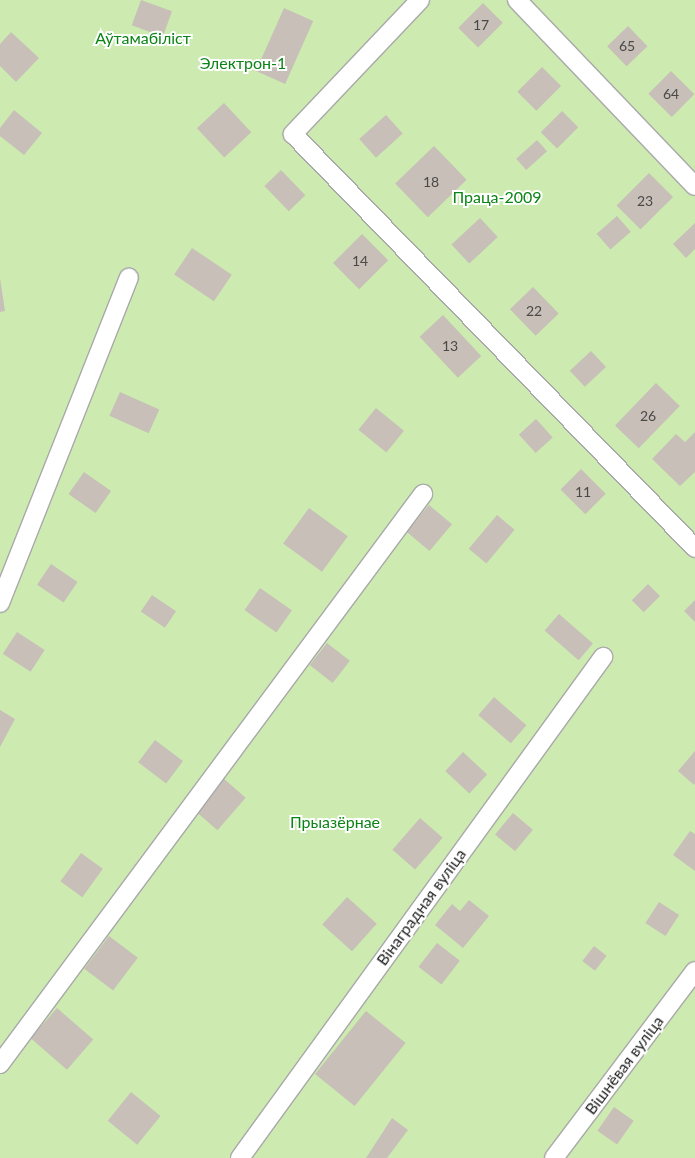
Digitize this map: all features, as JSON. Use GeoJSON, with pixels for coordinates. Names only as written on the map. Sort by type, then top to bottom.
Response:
{"type":"FeatureCollection","features":[{"type":"Feature","properties":{"kind":"lane"},"geometry":{"type":"LineString","coordinates":[[420,0],[293,134],[695,548]]}},
{"type":"Feature","properties":{"kind":"lane"},"geometry":{"type":"LineString","coordinates":[[517,0],[695,186]]}},
{"type":"Feature","properties":{"kind":"lane"},"geometry":{"type":"LineString","coordinates":[[0,603],[129,278]]}},
{"type":"Feature","properties":{"kind":"lane"},"geometry":{"type":"LineString","coordinates":[[0,1064],[423,494]]}},
{"type":"Feature","properties":{"kind":"lane","name":"Вінаградная вуліца"},"geometry":{"type":"LineString","coordinates":[[240,1158],[603,657]]}},
{"type":"Feature","properties":{"kind":"lane","name":"Вішнёвая вуліца"},"geometry":{"type":"LineString","coordinates":[[554,1158],[695,971]]}},
{"type":"Feature","properties":{"kind":"green space","name":"Прыазёрнае"},"geometry":{"type":"Polygon","coordinates":[[[0,0],[695,0],[695,1158],[0,1158],[0,0]]]}},
{"type":"Feature","properties":{"kind":"building"},"geometry":{"type":"Polygon","coordinates":[[[141,0],[172,11],[163,37],[132,25],[141,0]]]}},
{"type":"Feature","properties":{"kind":"building"},"geometry":{"type":"Polygon","coordinates":[[[483,3],[503,23],[478,48],[458,28],[483,3]]]}},
{"type":"Feature","properties":{"kind":"building"},"geometry":{"type":"Polygon","coordinates":[[[284,8],[313,21],[285,84],[256,71],[284,8]]]}},
{"type":"Feature","properties":{"kind":"building"},"geometry":{"type":"Polygon","coordinates":[[[628,26],[647,46],[627,66],[607,46],[628,26]]]}},
{"type":"Feature","properties":{"kind":"building"},"geometry":{"type":"Polygon","coordinates":[[[11,32],[39,58],[16,82],[0,66],[0,44],[11,32]]]}},
{"type":"Feature","properties":{"kind":"building"},"geometry":{"type":"Polygon","coordinates":[[[542,67],[561,86],[536,111],[517,92],[542,67]]]}},
{"type":"Feature","properties":{"kind":"building"},"geometry":{"type":"Polygon","coordinates":[[[671,71],[694,94],[672,117],[648,94],[671,71]]]}},
{"type":"Feature","properties":{"kind":"building"},"geometry":{"type":"Polygon","coordinates":[[[224,103],[251,132],[224,157],[197,128],[224,103]]]}},
{"type":"Feature","properties":{"kind":"building"},"geometry":{"type":"Polygon","coordinates":[[[14,110],[42,133],[24,155],[0,136],[0,128],[14,110]]]}},
{"type":"Feature","properties":{"kind":"building"},"geometry":{"type":"Polygon","coordinates":[[[562,111],[578,127],[557,148],[541,132],[562,111]]]}},
{"type":"Feature","properties":{"kind":"building"},"geometry":{"type":"Polygon","coordinates":[[[386,115],[403,134],[376,158],[359,139],[386,115]]]}},
{"type":"Feature","properties":{"kind":"building"},"geometry":{"type":"Polygon","coordinates":[[[537,140],[547,151],[526,170],[516,159],[537,140]]]}},
{"type":"Feature","properties":{"kind":"building"},"geometry":{"type":"Polygon","coordinates":[[[434,146],[467,180],[428,217],[395,184],[434,146]]]}},
{"type":"Feature","properties":{"kind":"building"},"geometry":{"type":"Polygon","coordinates":[[[281,170],[305,195],[289,211],[264,186],[281,170]]]}},
{"type":"Feature","properties":{"kind":"building"},"geometry":{"type":"Polygon","coordinates":[[[649,173],[673,197],[641,230],[616,206],[649,173]]]}},
{"type":"Feature","properties":{"kind":"building"},"geometry":{"type":"Polygon","coordinates":[[[617,216],[631,232],[610,250],[597,234],[617,216]]]}},
{"type":"Feature","properties":{"kind":"building"},"geometry":{"type":"Polygon","coordinates":[[[480,218],[498,237],[469,264],[451,245],[480,218]]]}},
{"type":"Feature","properties":{"kind":"building"},"geometry":{"type":"Polygon","coordinates":[[[695,223],[695,249],[686,258],[673,244],[695,223]]]}},
{"type":"Feature","properties":{"kind":"building"},"geometry":{"type":"Polygon","coordinates":[[[362,234],[388,260],[359,289],[333,263],[362,234]]]}},
{"type":"Feature","properties":{"kind":"building"},"geometry":{"type":"Polygon","coordinates":[[[192,248],[232,275],[214,301],[174,275],[192,248]]]}},
{"type":"Feature","properties":{"kind":"building"},"geometry":{"type":"Polygon","coordinates":[[[0,278],[5,311],[0,312],[0,278]]]}},
{"type":"Feature","properties":{"kind":"building"},"geometry":{"type":"Polygon","coordinates":[[[533,287],[559,314],[536,336],[510,309],[533,287]]]}},
{"type":"Feature","properties":{"kind":"building"},"geometry":{"type":"Polygon","coordinates":[[[443,315],[481,356],[458,378],[420,337],[443,315]]]}},
{"type":"Feature","properties":{"kind":"building"},"geometry":{"type":"Polygon","coordinates":[[[591,351],[606,367],[585,387],[570,371],[591,351]]]}},
{"type":"Feature","properties":{"kind":"building"},"geometry":{"type":"Polygon","coordinates":[[[656,383],[680,406],[639,448],[615,425],[656,383]]]}},
{"type":"Feature","properties":{"kind":"building"},"geometry":{"type":"Polygon","coordinates":[[[120,392],[159,409],[149,433],[109,416],[120,392]]]}},
{"type":"Feature","properties":{"kind":"building"},"geometry":{"type":"Polygon","coordinates":[[[376,408],[404,431],[386,452],[358,430],[376,408]]]}},
{"type":"Feature","properties":{"kind":"building"},"geometry":{"type":"Polygon","coordinates":[[[536,419],[553,438],[536,453],[519,434],[536,419]]]}},
{"type":"Feature","properties":{"kind":"building"},"geometry":{"type":"Polygon","coordinates":[[[695,432],[695,472],[680,486],[652,459],[676,434],[685,442],[695,432]]]}},
{"type":"Feature","properties":{"kind":"building"},"geometry":{"type":"Polygon","coordinates":[[[581,469],[606,494],[585,514],[560,490],[581,469]]]}},
{"type":"Feature","properties":{"kind":"building"},"geometry":{"type":"Polygon","coordinates":[[[84,472],[111,491],[96,513],[69,494],[84,472]]]}},
{"type":"Feature","properties":{"kind":"building"},"geometry":{"type":"Polygon","coordinates":[[[429,505],[452,524],[429,551],[407,532],[429,505]]]}},
{"type":"Feature","properties":{"kind":"building"},"geometry":{"type":"Polygon","coordinates":[[[309,508],[348,536],[322,572],[283,544],[309,508]]]}},
{"type":"Feature","properties":{"kind":"building"},"geometry":{"type":"Polygon","coordinates":[[[497,515],[515,530],[486,563],[469,549],[497,515]]]}},
{"type":"Feature","properties":{"kind":"building"},"geometry":{"type":"Polygon","coordinates":[[[51,564],[78,582],[64,603],[37,585],[51,564]]]}},
{"type":"Feature","properties":{"kind":"building"},"geometry":{"type":"Polygon","coordinates":[[[648,584],[660,596],[644,612],[632,600],[648,584]]]}},
{"type":"Feature","properties":{"kind":"building"},"geometry":{"type":"Polygon","coordinates":[[[260,588],[292,610],[276,632],[245,610],[260,588]]]}},
{"type":"Feature","properties":{"kind":"building"},"geometry":{"type":"Polygon","coordinates":[[[152,595],[176,611],[165,628],[141,612],[152,595]]]}},
{"type":"Feature","properties":{"kind":"building"},"geometry":{"type":"Polygon","coordinates":[[[695,600],[695,622],[684,611],[695,600]]]}},
{"type":"Feature","properties":{"kind":"building"},"geometry":{"type":"Polygon","coordinates":[[[559,614],[593,644],[579,660],[545,631],[559,614]]]}},
{"type":"Feature","properties":{"kind":"building"},"geometry":{"type":"Polygon","coordinates":[[[17,632],[45,650],[31,672],[3,654],[17,632]]]}},
{"type":"Feature","properties":{"kind":"building"},"geometry":{"type":"Polygon","coordinates":[[[327,643],[350,661],[333,683],[310,665],[327,643]]]}},
{"type":"Feature","properties":{"kind":"building"},"geometry":{"type":"Polygon","coordinates":[[[494,697],[526,725],[511,743],[478,715],[494,697]]]}},
{"type":"Feature","properties":{"kind":"building"},"geometry":{"type":"Polygon","coordinates":[[[0,710],[15,719],[0,747],[0,710]]]}},
{"type":"Feature","properties":{"kind":"building"},"geometry":{"type":"Polygon","coordinates":[[[155,740],[183,761],[166,783],[138,762],[155,740]]]}},
{"type":"Feature","properties":{"kind":"building"},"geometry":{"type":"Polygon","coordinates":[[[695,751],[695,783],[694,785],[678,771],[695,751]]]}},
{"type":"Feature","properties":{"kind":"building"},"geometry":{"type":"Polygon","coordinates":[[[463,752],[487,775],[469,794],[445,771],[463,752]]]}},
{"type":"Feature","properties":{"kind":"building"},"geometry":{"type":"Polygon","coordinates":[[[223,778],[246,798],[217,830],[195,810],[223,778]]]}},
{"type":"Feature","properties":{"kind":"building"},"geometry":{"type":"Polygon","coordinates":[[[513,813],[533,830],[515,851],[495,834],[513,813]]]}},
{"type":"Feature","properties":{"kind":"building"},"geometry":{"type":"Polygon","coordinates":[[[420,818],[443,838],[415,869],[392,850],[420,818]]]}},
{"type":"Feature","properties":{"kind":"building"},"geometry":{"type":"Polygon","coordinates":[[[690,831],[695,834],[695,871],[673,855],[690,831]]]}},
{"type":"Feature","properties":{"kind":"building"},"geometry":{"type":"Polygon","coordinates":[[[81,853],[103,869],[82,897],[60,881],[81,853]]]}},
{"type":"Feature","properties":{"kind":"building"},"geometry":{"type":"Polygon","coordinates":[[[347,897],[377,924],[352,951],[322,924],[347,897]]]}},
{"type":"Feature","properties":{"kind":"building"},"geometry":{"type":"Polygon","coordinates":[[[469,900],[489,916],[463,948],[435,925],[452,904],[460,911],[469,900]]]}},
{"type":"Feature","properties":{"kind":"building"},"geometry":{"type":"Polygon","coordinates":[[[659,902],[679,915],[666,936],[645,923],[659,902]]]}},
{"type":"Feature","properties":{"kind":"building"},"geometry":{"type":"Polygon","coordinates":[[[109,936],[138,958],[113,990],[84,969],[109,936]]]}},
{"type":"Feature","properties":{"kind":"building"},"geometry":{"type":"Polygon","coordinates":[[[437,943],[460,961],[441,984],[419,967],[437,943]]]}},
{"type":"Feature","properties":{"kind":"building"},"geometry":{"type":"Polygon","coordinates":[[[594,946],[607,956],[595,971],[582,961],[594,946]]]}},
{"type":"Feature","properties":{"kind":"building"},"geometry":{"type":"Polygon","coordinates":[[[57,1008],[93,1039],[67,1070],[31,1038],[57,1008]]]}},
{"type":"Feature","properties":{"kind":"building"},"geometry":{"type":"Polygon","coordinates":[[[366,1011],[406,1043],[355,1106],[315,1074],[366,1011]]]}},
{"type":"Feature","properties":{"kind":"building"},"geometry":{"type":"Polygon","coordinates":[[[131,1092],[161,1116],[137,1145],[108,1121],[131,1092]]]}},
{"type":"Feature","properties":{"kind":"building"},"geometry":{"type":"Polygon","coordinates":[[[614,1107],[634,1121],[617,1145],[597,1131],[614,1107]]]}},
{"type":"Feature","properties":{"kind":"building"},"geometry":{"type":"Polygon","coordinates":[[[392,1118],[408,1130],[387,1158],[366,1158],[392,1118]]]}},
{"type":"Feature","properties":{"kind":"park label","name":"Аўтамабіліст"},"geometry":{"type":"Point","coordinates":[143,38]}},
{"type":"Feature","properties":{"kind":"park label","name":"Электрон-1"},"geometry":{"type":"Point","coordinates":[243,63]}},
{"type":"Feature","properties":{"kind":"park label","name":"Праца-2009"},"geometry":{"type":"Point","coordinates":[497,197]}}]}
